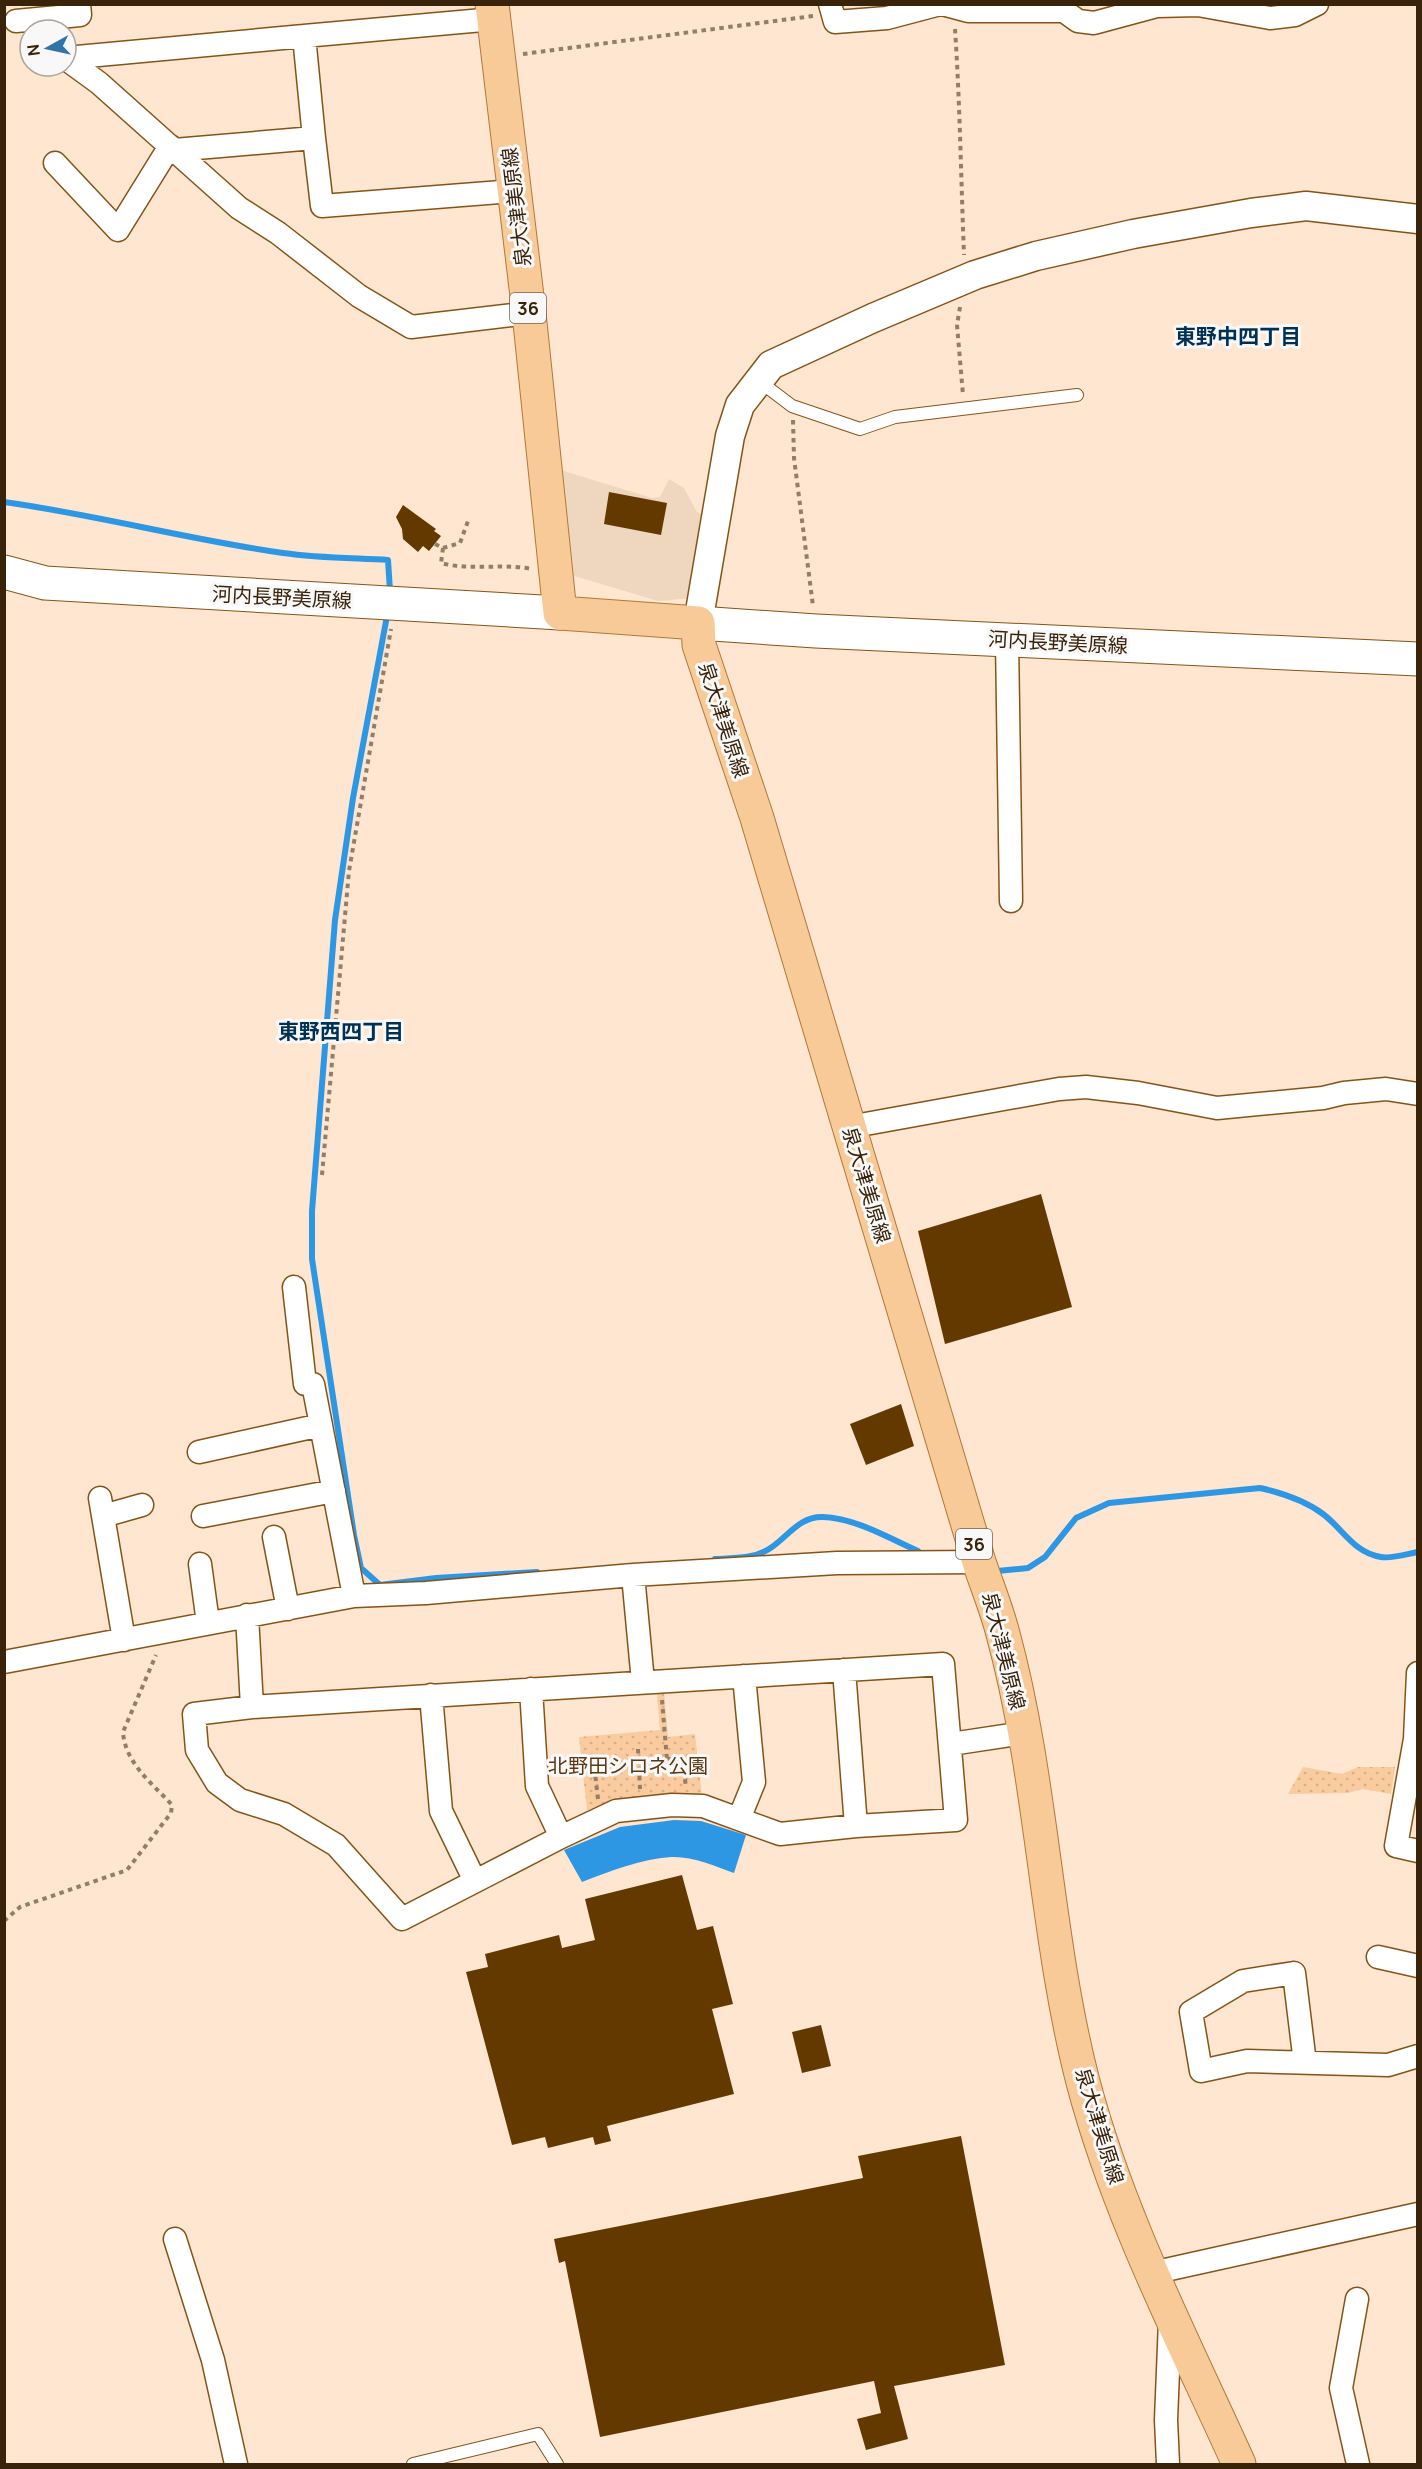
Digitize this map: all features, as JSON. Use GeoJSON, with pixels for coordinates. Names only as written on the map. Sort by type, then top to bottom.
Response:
{"type":"FeatureCollection","features":[{"type":"Feature","properties":{"kind":"main road","name":"泉大津美原線"},"geometry":{"type":"LineString","coordinates":[[493,12],[529,313],[560,613]]}},
{"type":"Feature","properties":{"kind":"main road","name":"河内長野美原線"},"geometry":{"type":"LineString","coordinates":[[4,572],[45,582],[560,613]]}},
{"type":"Feature","properties":{"kind":"main road"},"geometry":{"type":"LineString","coordinates":[[560,613],[698,623]]}},
{"type":"Feature","properties":{"kind":"main road","name":"泉大津美原線"},"geometry":{"type":"LineString","coordinates":[[698,623],[699,645],[757,818],[979,1562],[1003,1634],[1024,1733],[1058,1952],[1083,2082],[1113,2174],[1152,2273],[1239,2464]]}},
{"type":"Feature","properties":{"kind":"main road","name":"河内長野美原線"},"geometry":{"type":"LineString","coordinates":[[698,623],[816,631],[1418,659]]}},
{"type":"Feature","properties":{"kind":"street"},"geometry":{"type":"LineString","coordinates":[[17,20],[80,15],[79,4]]}},
{"type":"Feature","properties":{"kind":"street"},"geometry":{"type":"LineString","coordinates":[[831,9],[835,22],[877,19],[945,5],[968,11],[1064,11],[1078,21],[1094,23],[1157,6],[1198,5],[1270,18],[1295,15],[1317,4]]}},
{"type":"Feature","properties":{"kind":"street"},"geometry":{"type":"LineString","coordinates":[[78,57],[304,36],[493,12]]}},
{"type":"Feature","properties":{"kind":"street"},"geometry":{"type":"LineString","coordinates":[[304,36],[322,206],[514,191]]}},
{"type":"Feature","properties":{"kind":"street"},"geometry":{"type":"LineString","coordinates":[[78,67],[99,83],[239,208],[278,233],[359,296],[411,327],[529,313]]}},
{"type":"Feature","properties":{"kind":"street"},"geometry":{"type":"LineString","coordinates":[[172,148],[314,138]]}},
{"type":"Feature","properties":{"kind":"street"},"geometry":{"type":"LineString","coordinates":[[55,163],[118,230],[172,148]]}},
{"type":"Feature","properties":{"kind":"street"},"geometry":{"type":"LineString","coordinates":[[698,623],[730,436],[740,405],[771,365],[800,350],[965,279],[1036,256],[1100,241],[1251,213],[1306,207],[1418,219]]}},
{"type":"Feature","properties":{"kind":"street"},"geometry":{"type":"LineString","coordinates":[[1007,640],[1011,901]]}},
{"type":"Feature","properties":{"kind":"street"},"geometry":{"type":"LineString","coordinates":[[849,1127],[1059,1089],[1077,1088],[1138,1093],[1217,1108],[1323,1098],[1344,1092],[1386,1089],[1418,1094]]}},
{"type":"Feature","properties":{"kind":"street"},"geometry":{"type":"LineString","coordinates":[[294,1287],[305,1384],[313,1384],[354,1596]]}},
{"type":"Feature","properties":{"kind":"street"},"geometry":{"type":"LineString","coordinates":[[199,1452],[321,1425]]}},
{"type":"Feature","properties":{"kind":"street"},"geometry":{"type":"LineString","coordinates":[[203,1516],[334,1491]]}},
{"type":"Feature","properties":{"kind":"street"},"geometry":{"type":"LineString","coordinates":[[124,1640],[102,1507],[142,1505]]}},
{"type":"Feature","properties":{"kind":"street"},"geometry":{"type":"LineString","coordinates":[[274,1537],[288,1609]]}},
{"type":"Feature","properties":{"kind":"street"},"geometry":{"type":"LineString","coordinates":[[4,1662],[354,1596],[426,1593],[633,1575],[837,1563],[979,1562]]}},
{"type":"Feature","properties":{"kind":"street"},"geometry":{"type":"LineString","coordinates":[[200,1564],[208,1623]]}},
{"type":"Feature","properties":{"kind":"street"},"geometry":{"type":"LineString","coordinates":[[633,1575],[652,1682]]}},
{"type":"Feature","properties":{"kind":"street"},"geometry":{"type":"LineString","coordinates":[[247,1615],[252,1707]]}},
{"type":"Feature","properties":{"kind":"street"},"geometry":{"type":"LineString","coordinates":[[943,1664],[956,1820],[856,1826],[780,1834],[703,1806],[688,1805],[616,1811],[402,1918],[336,1845],[284,1814],[240,1800],[217,1783],[197,1750],[194,1714],[252,1707],[652,1682],[943,1664]]}},
{"type":"Feature","properties":{"kind":"street"},"geometry":{"type":"LineString","coordinates":[[844,1670],[856,1826]]}},
{"type":"Feature","properties":{"kind":"street"},"geometry":{"type":"LineString","coordinates":[[1418,1673],[1415,1739],[1396,1846],[1418,1851]]}},
{"type":"Feature","properties":{"kind":"street"},"geometry":{"type":"LineString","coordinates":[[739,1819],[754,1782],[744,1676]]}},
{"type":"Feature","properties":{"kind":"street"},"geometry":{"type":"LineString","coordinates":[[531,1689],[537,1786],[561,1837]]}},
{"type":"Feature","properties":{"kind":"street"},"geometry":{"type":"LineString","coordinates":[[431,1695],[441,1811],[475,1881]]}},
{"type":"Feature","properties":{"kind":"street"},"geometry":{"type":"LineString","coordinates":[[951,1744],[1024,1733]]}},
{"type":"Feature","properties":{"kind":"street"},"geometry":{"type":"LineString","coordinates":[[1378,1957],[1418,1966]]}},
{"type":"Feature","properties":{"kind":"street"},"geometry":{"type":"LineString","coordinates":[[1305,2063],[1294,1972],[1243,1981],[1191,2013],[1201,2071],[1246,2061],[1305,2063],[1388,2065],[1418,2056]]}},
{"type":"Feature","properties":{"kind":"street"},"geometry":{"type":"LineString","coordinates":[[1152,2273],[1418,2214]]}},
{"type":"Feature","properties":{"kind":"street"},"geometry":{"type":"LineString","coordinates":[[175,2239],[213,2360],[236,2464]]}},
{"type":"Feature","properties":{"kind":"street"},"geometry":{"type":"LineString","coordinates":[[1358,2299],[1341,2388],[1358,2464]]}},
{"type":"Feature","properties":{"kind":"street"},"geometry":{"type":"LineString","coordinates":[[1168,2464],[1166,2420],[1170,2313]]}},
{"type":"Feature","properties":{"kind":"lane"},"geometry":{"type":"LineString","coordinates":[[758,380],[792,406],[860,429],[895,417],[1077,395]]}},
{"type":"Feature","properties":{"kind":"lane"},"geometry":{"type":"LineString","coordinates":[[413,2464],[538,2434],[557,2464]]}},
{"type":"Feature","properties":{"kind":"path"},"geometry":{"type":"LineString","coordinates":[[945,5],[961,109],[960,157],[965,279],[957,325],[964,410]]}},
{"type":"Feature","properties":{"kind":"path"},"geometry":{"type":"LineString","coordinates":[[498,58],[831,9]]}},
{"type":"Feature","properties":{"kind":"path"},"geometry":{"type":"LineString","coordinates":[[792,406],[794,458],[816,631]]}},
{"type":"Feature","properties":{"kind":"path"},"geometry":{"type":"LineString","coordinates":[[435,544],[443,548],[460,543],[468,521]]}},
{"type":"Feature","properties":{"kind":"path"},"geometry":{"type":"LineString","coordinates":[[443,548],[441,563],[450,566],[515,565],[556,574]]}},
{"type":"Feature","properties":{"kind":"path"},"geometry":{"type":"LineString","coordinates":[[322,1175],[349,871],[396,604]]}},
{"type":"Feature","properties":{"kind":"path"},"geometry":{"type":"LineString","coordinates":[[4,1922],[20,1907],[127,1870],[171,1813],[172,1805],[129,1758],[123,1732],[165,1632]]}},
{"type":"Feature","properties":{"kind":"path"},"geometry":{"type":"LineString","coordinates":[[652,1682],[667,1760]]}},
{"type":"Feature","properties":{"kind":"path"},"geometry":{"type":"LineString","coordinates":[[638,1749],[642,1808]]}},
{"type":"Feature","properties":{"kind":"path"},"geometry":{"type":"LineString","coordinates":[[600,1818],[594,1765],[682,1758],[688,1805]]}},
{"type":"Feature","properties":{"kind":"shaded area"},"geometry":{"type":"Polygon","coordinates":[[[554,468],[652,498],[660,497],[669,479],[684,488],[697,512],[707,515],[692,598],[658,601],[568,574],[554,468]]]}},
{"type":"Feature","properties":{"kind":"green space","name":"北野田シロネ公園"},"geometry":{"type":"Polygon","coordinates":[[[664,1692],[668,1737],[695,1734],[702,1796],[673,1794],[643,1796],[615,1801],[587,1810],[579,1737],[660,1730],[657,1693],[664,1692]]]}},
{"type":"Feature","properties":{"kind":"green space"},"geometry":{"type":"Polygon","coordinates":[[[1303,1767],[1342,1774],[1358,1767],[1395,1767],[1391,1794],[1363,1789],[1348,1793],[1288,1794],[1303,1767]]]}},
{"type":"Feature","properties":{"kind":"water"},"geometry":{"type":"Polygon","coordinates":[[[674,1820],[701,1821],[746,1835],[734,1873],[695,1860],[671,1857],[637,1863],[582,1882],[564,1850],[620,1827],[674,1820]]]}},
{"type":"Feature","properties":{"kind":"building"},"geometry":{"type":"Polygon","coordinates":[[[609,492],[667,503],[661,535],[604,524],[609,492]]]}},
{"type":"Feature","properties":{"kind":"building"},"geometry":{"type":"Polygon","coordinates":[[[403,505],[436,529],[434,531],[441,536],[429,551],[423,546],[418,552],[403,539],[402,529],[396,517],[403,505]]]}},
{"type":"Feature","properties":{"kind":"building"},"geometry":{"type":"Polygon","coordinates":[[[1041,1194],[1072,1307],[945,1344],[918,1231],[1041,1194]]]}},
{"type":"Feature","properties":{"kind":"building"},"geometry":{"type":"Polygon","coordinates":[[[901,1404],[914,1446],[866,1465],[850,1424],[901,1404]]]}},
{"type":"Feature","properties":{"kind":"building"},"geometry":{"type":"Polygon","coordinates":[[[682,1875],[697,1930],[713,1926],[733,2004],[712,2009],[734,2094],[607,2126],[611,2141],[595,2145],[593,2137],[548,2148],[545,2137],[512,2145],[466,1972],[488,1967],[485,1954],[559,1935],[562,1948],[595,1940],[585,1899],[682,1875]]]}},
{"type":"Feature","properties":{"kind":"building"},"geometry":{"type":"Polygon","coordinates":[[[821,2025],[831,2066],[802,2073],[792,2032],[821,2025]]]}},
{"type":"Feature","properties":{"kind":"building"},"geometry":{"type":"Polygon","coordinates":[[[961,2136],[1005,2365],[894,2386],[908,2439],[866,2450],[857,2419],[881,2413],[874,2381],[600,2437],[565,2261],[559,2263],[554,2239],[863,2178],[858,2156],[961,2136]]]}},
{"type":"Feature","properties":{"kind":"waterway"},"geometry":{"type":"LineString","coordinates":[[4,502],[283,553],[388,560],[390,591]]}},
{"type":"Feature","properties":{"kind":"waterway"},"geometry":{"type":"LineString","coordinates":[[387,616],[353,798],[335,920],[312,1211],[312,1259],[354,1535],[361,1568],[380,1585],[436,1578],[537,1572]]}},
{"type":"Feature","properties":{"kind":"waterway"},"geometry":{"type":"LineString","coordinates":[[997,1571],[1028,1568],[1045,1557],[1076,1518],[1109,1503],[1260,1488],[1293,1498],[1316,1509],[1356,1546],[1372,1555],[1390,1557],[1418,1552]]}},
{"type":"Feature","properties":{"kind":"waterway"},"geometry":{"type":"LineString","coordinates":[[715,1559],[756,1555],[769,1549],[807,1520],[823,1517],[859,1525],[918,1551]]}},
{"type":"Feature","properties":{"kind":"district","name":"東野中四丁目"},"geometry":{"type":"Point","coordinates":[1238,336]}},
{"type":"Feature","properties":{"kind":"district","name":"東野西四丁目"},"geometry":{"type":"Point","coordinates":[341,1031]}}]}
